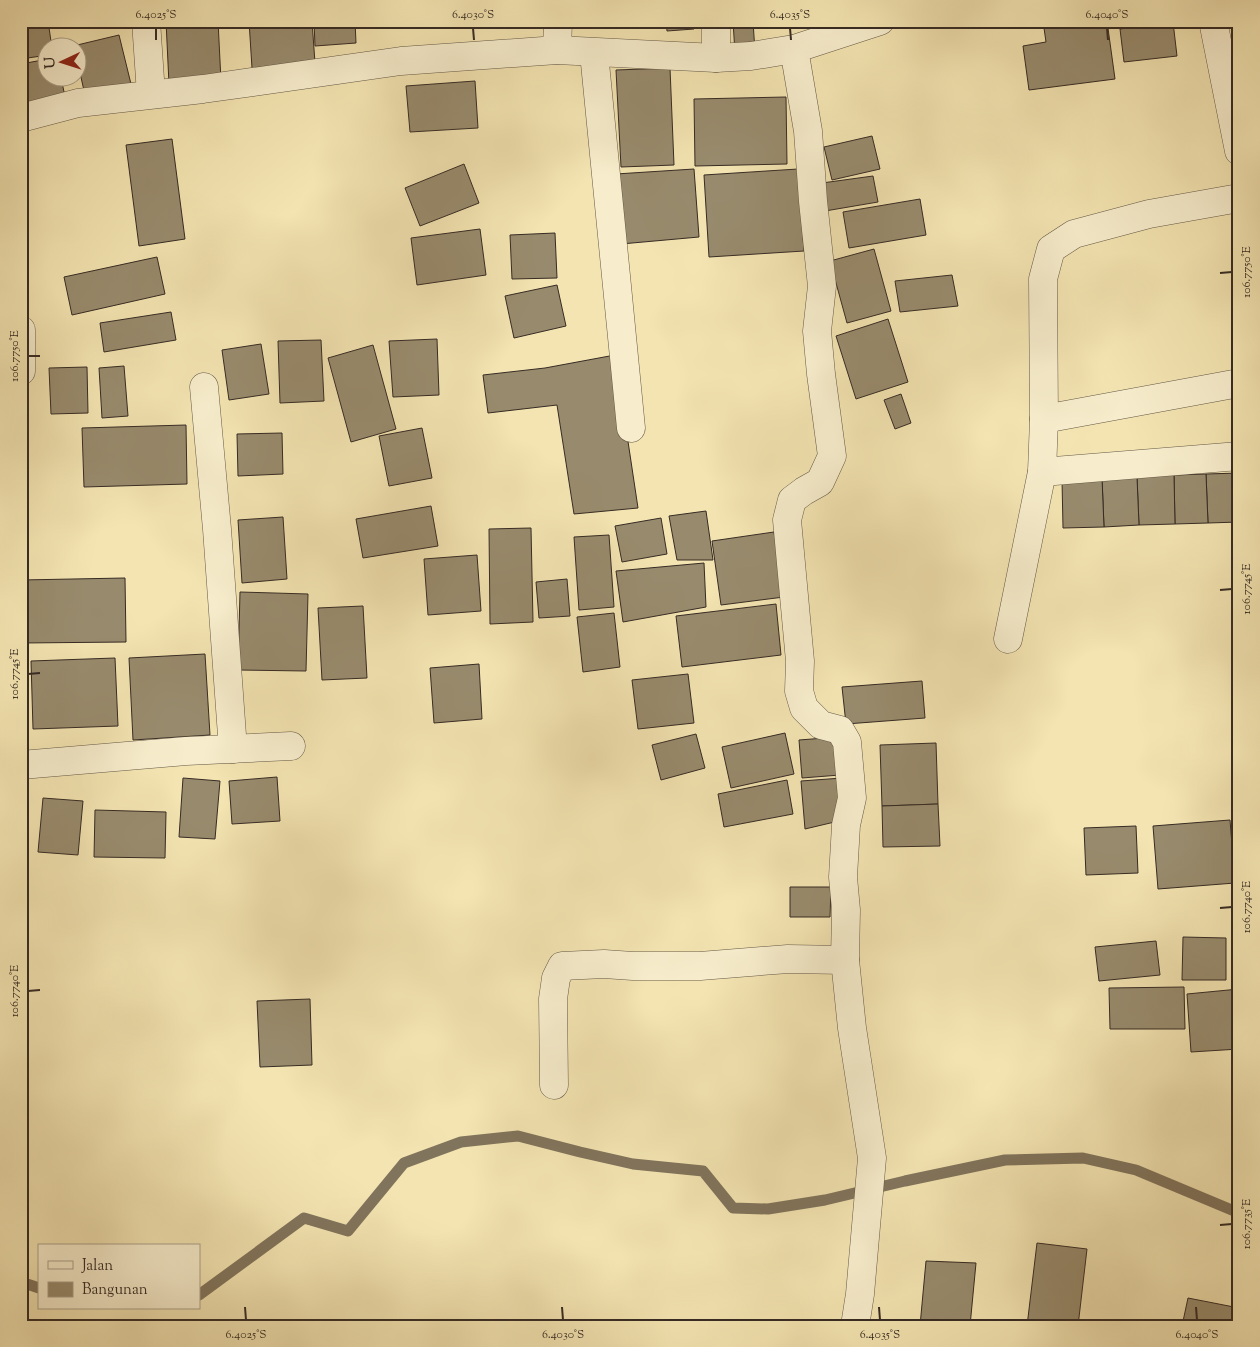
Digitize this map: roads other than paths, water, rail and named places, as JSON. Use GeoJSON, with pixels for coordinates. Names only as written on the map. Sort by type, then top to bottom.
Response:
{"type":"FeatureCollection","features":[{"type":"Feature","properties":{"kind":"street"},"geometry":{"type":"LineString","coordinates":[[146,21],[151,94]]}},
{"type":"Feature","properties":{"kind":"street"},"geometry":{"type":"LineString","coordinates":[[557,50],[558,21]]}},
{"type":"Feature","properties":{"kind":"street"},"geometry":{"type":"LineString","coordinates":[[716,21],[716,58]]}},
{"type":"Feature","properties":{"kind":"street"},"geometry":{"type":"LineString","coordinates":[[21,118],[78,103],[203,89],[402,61],[557,50],[716,58],[750,56],[794,49],[880,21]]}},
{"type":"Feature","properties":{"kind":"street"},"geometry":{"type":"LineString","coordinates":[[1213,21],[1239,151]]}},
{"type":"Feature","properties":{"kind":"street"},"geometry":{"type":"LineString","coordinates":[[794,49],[808,130],[822,286],[817,331],[832,456],[820,482],[792,500],[787,520],[800,661],[799,691],[804,708],[821,725],[840,730],[847,742],[852,798],[846,824],[843,877],[846,910],[845,960],[852,1028],[872,1158],[860,1294],[855,1326]]}},
{"type":"Feature","properties":{"kind":"street"},"geometry":{"type":"LineString","coordinates":[[594,53],[631,428]]}},
{"type":"Feature","properties":{"kind":"street"},"geometry":{"type":"LineString","coordinates":[[1008,639],[1042,472],[1044,419],[1043,279],[1051,249],[1074,234],[1148,214],[1239,198]]}},
{"type":"Feature","properties":{"kind":"street"},"geometry":{"type":"LineString","coordinates":[[1044,419],[1239,383]]}},
{"type":"Feature","properties":{"kind":"street"},"geometry":{"type":"LineString","coordinates":[[204,387],[217,529],[233,749]]}},
{"type":"Feature","properties":{"kind":"street"},"geometry":{"type":"LineString","coordinates":[[1042,472],[1239,456]]}},
{"type":"Feature","properties":{"kind":"street"},"geometry":{"type":"LineString","coordinates":[[21,766],[186,751],[291,746]]}},
{"type":"Feature","properties":{"kind":"street"},"geometry":{"type":"LineString","coordinates":[[554,1085],[553,998],[556,978],[562,966],[604,964],[700,966],[788,959],[845,960]]}},
{"type":"Feature","properties":{"kind":"waterway"},"geometry":{"type":"LineString","coordinates":[[200,1294],[304,1218],[348,1231],[404,1163],[461,1142],[518,1136],[633,1164],[703,1171],[733,1208],[768,1209],[825,1200],[1005,1160],[1083,1158],[1136,1170],[1239,1213]]}},
{"type":"Feature","properties":{"kind":"waterway"},"geometry":{"type":"LineString","coordinates":[[21,1282],[38,1288]]}}]}
